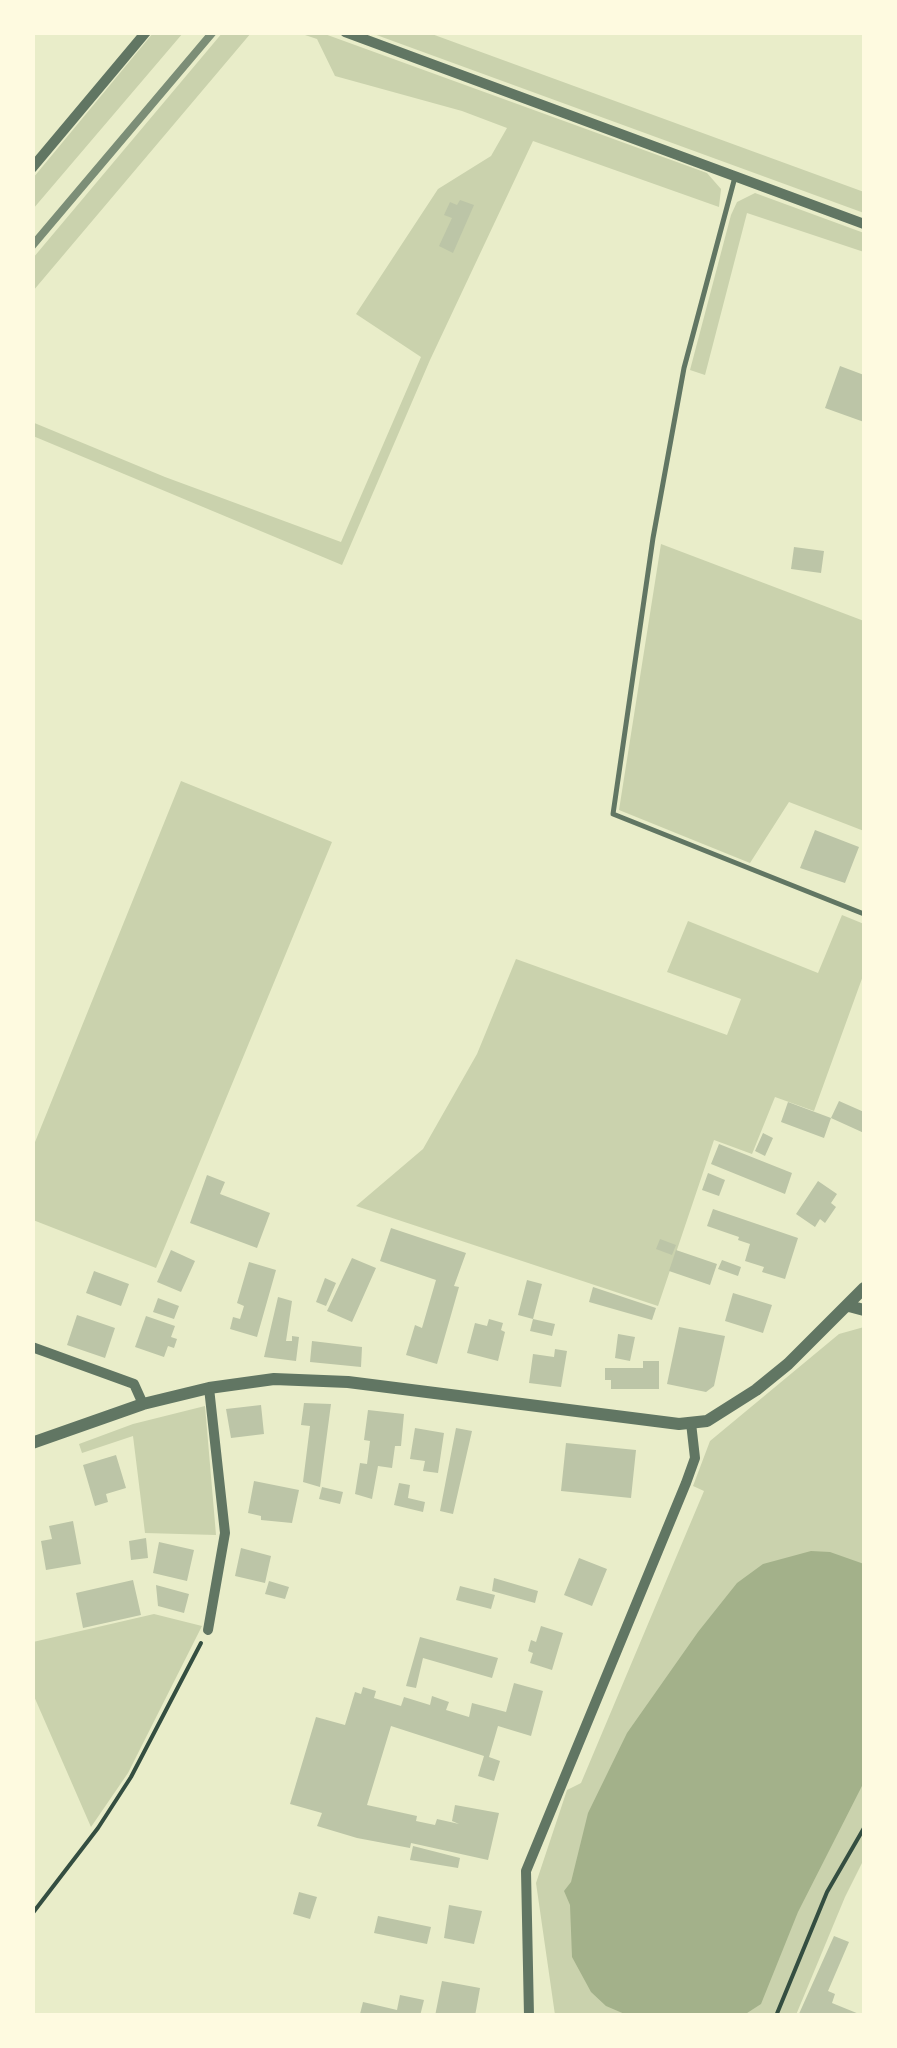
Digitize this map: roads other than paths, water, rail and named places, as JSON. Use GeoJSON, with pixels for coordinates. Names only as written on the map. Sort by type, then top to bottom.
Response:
{"type":"FeatureCollection","features":[{"type":"Feature","properties":{"kind":"street"},"geometry":{"type":"LineString","coordinates":[[32,168],[146,32]]}},
{"type":"Feature","properties":{"kind":"street"},"geometry":{"type":"LineString","coordinates":[[345,32],[864,224]]}},
{"type":"Feature","properties":{"kind":"street"},"geometry":{"type":"LineString","coordinates":[[32,1443],[142,1404],[209,1388],[274,1380],[348,1382],[618,1418],[707,1422],[756,1390],[864,1288]]}},
{"type":"Feature","properties":{"kind":"street"},"geometry":{"type":"LineString","coordinates":[[849,1306],[864,1310]]}},
{"type":"Feature","properties":{"kind":"street"},"geometry":{"type":"LineString","coordinates":[[32,1346],[134,1384],[142,1404]]}},
{"type":"Feature","properties":{"kind":"street"},"geometry":{"type":"LineString","coordinates":[[208,1630],[225,1533],[209,1388]]}},
{"type":"Feature","properties":{"kind":"street"},"geometry":{"type":"LineString","coordinates":[[529,2016],[526,1870],[686,1484],[695,1458],[691,1423]]}},
{"type":"Feature","properties":{"kind":"lane"},"geometry":{"type":"LineString","coordinates":[[735,176],[684,368],[653,538],[613,814],[864,914]]}},
{"type":"Feature","properties":{"kind":"railway"},"geometry":{"type":"LineString","coordinates":[[32,246],[213,32]]}}]}
